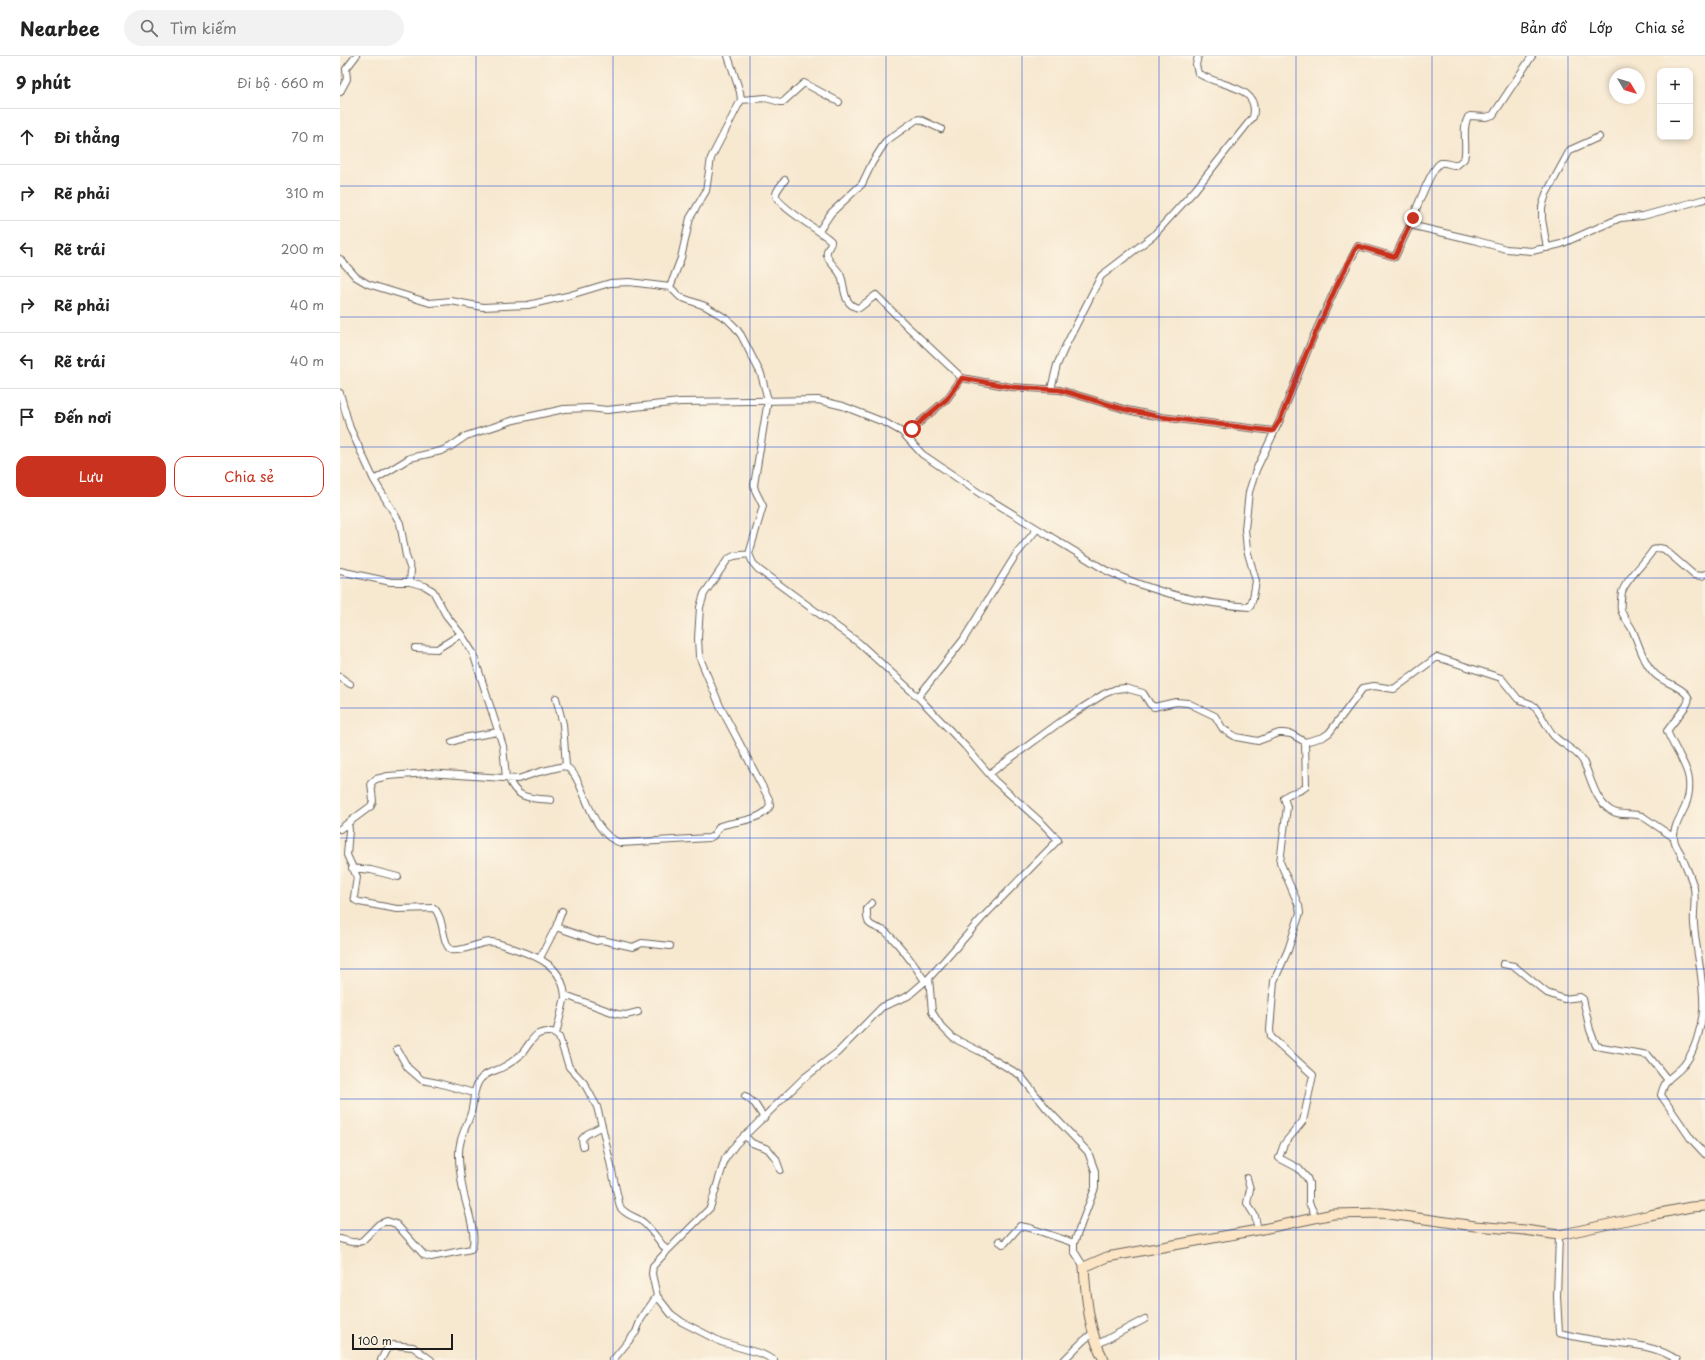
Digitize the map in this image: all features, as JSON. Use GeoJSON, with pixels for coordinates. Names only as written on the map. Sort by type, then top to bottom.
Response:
{"type":"FeatureCollection","features":[{"type":"Feature","properties":{"kind":"street"},"geometry":{"type":"LineString","coordinates":[[340,91],[347,79],[346,69],[356,56]]}},
{"type":"Feature","properties":{"kind":"street"},"geometry":{"type":"LineString","coordinates":[[670,287],[681,258],[690,218],[706,191],[711,158],[741,100],[740,92],[728,56]]}},
{"type":"Feature","properties":{"kind":"street"},"geometry":{"type":"LineString","coordinates":[[1051,389],[1057,365],[1101,276],[1157,231],[1195,190],[1253,117],[1255,105],[1247,94],[1198,73],[1196,65],[1198,56]]}},
{"type":"Feature","properties":{"kind":"street"},"geometry":{"type":"LineString","coordinates":[[374,480],[410,458],[441,451],[450,447],[466,436],[527,417],[577,408],[607,410],[680,402],[808,399],[832,403],[886,423],[905,435],[932,462],[982,495],[1108,571],[1121,577],[1166,592],[1227,605],[1250,607],[1256,581],[1247,550],[1246,540],[1249,492],[1255,473],[1273,431],[1280,420],[1323,314],[1355,250],[1358,246],[1395,257],[1410,225],[1422,193],[1438,165],[1442,163],[1457,165],[1464,159],[1466,147],[1465,127],[1468,117],[1490,116],[1496,113],[1532,56]]}},
{"type":"Feature","properties":{"kind":"street"},"geometry":{"type":"LineString","coordinates":[[741,100],[766,98],[784,102],[804,83],[839,102]]}},
{"type":"Feature","properties":{"kind":"street"},"geometry":{"type":"LineString","coordinates":[[819,231],[831,213],[862,184],[872,162],[886,141],[919,119],[941,129]]}},
{"type":"Feature","properties":{"kind":"street"},"geometry":{"type":"LineString","coordinates":[[1546,248],[1542,219],[1542,207],[1546,194],[1570,150],[1599,137]]}},
{"type":"Feature","properties":{"kind":"street"},"geometry":{"type":"LineString","coordinates":[[785,180],[776,196],[784,206],[831,241],[832,244],[826,252],[827,257],[840,274],[844,295],[849,302],[856,308],[859,308],[876,294],[907,326],[962,378],[1012,387],[1066,391],[1127,410],[1161,417],[1273,431]]}},
{"type":"Feature","properties":{"kind":"street"},"geometry":{"type":"LineString","coordinates":[[1410,225],[1467,238],[1506,249],[1532,252],[1561,244],[1620,218],[1643,216],[1705,199]]}},
{"type":"Feature","properties":{"kind":"street"},"geometry":{"type":"LineString","coordinates":[[340,259],[356,277],[368,284],[430,303],[451,302],[483,307],[528,305],[560,298],[610,282],[629,282],[670,287],[680,297],[705,306],[727,319],[735,327],[761,374],[768,400],[754,485],[763,506],[749,554],[753,563],[758,569],[859,643],[918,697],[965,746],[988,774],[1058,840],[982,918],[927,980],[903,999],[882,1007],[838,1052],[804,1078],[764,1118],[744,1135],[725,1159],[710,1208],[657,1261],[652,1270],[657,1296],[671,1314],[682,1322],[721,1342],[762,1354],[774,1360]]}},
{"type":"Feature","properties":{"kind":"street"},"geometry":{"type":"LineString","coordinates":[[905,435],[947,399],[962,378]]}},
{"type":"Feature","properties":{"kind":"street"},"geometry":{"type":"LineString","coordinates":[[340,393],[343,416],[374,480],[400,523],[406,556],[411,570],[410,582]]}},
{"type":"Feature","properties":{"kind":"street"},"geometry":{"type":"LineString","coordinates":[[918,697],[963,640],[1015,556],[1037,529]]}},
{"type":"Feature","properties":{"kind":"street"},"geometry":{"type":"LineString","coordinates":[[1705,574],[1702,576],[1694,575],[1664,549],[1659,548],[1653,550],[1628,581],[1621,599],[1621,612],[1632,629],[1646,662],[1657,676],[1682,690],[1688,697],[1686,706],[1667,730],[1681,757],[1690,786],[1688,799],[1674,831],[1674,837],[1693,887],[1695,898],[1694,922],[1696,944],[1704,979],[1703,1011],[1693,1047],[1683,1066],[1667,1079],[1661,1095],[1688,1136],[1705,1154]]}},
{"type":"Feature","properties":{"kind":"street"},"geometry":{"type":"LineString","coordinates":[[556,698],[563,724],[566,766],[569,768],[584,793],[591,813],[602,830],[610,838],[620,843],[708,838],[713,836],[720,826],[754,818],[768,810],[770,806],[769,800],[720,706],[699,656],[698,626],[700,607],[704,594],[728,559],[734,556],[749,554]]}},
{"type":"Feature","properties":{"kind":"street"},"geometry":{"type":"LineString","coordinates":[[340,571],[392,582],[410,582],[425,586],[433,591],[446,615],[461,634],[473,653],[489,700],[504,754],[507,779],[523,796],[551,800]]}},
{"type":"Feature","properties":{"kind":"street"},"geometry":{"type":"LineString","coordinates":[[415,648],[437,649],[461,634]]}},
{"type":"Feature","properties":{"kind":"street"},"geometry":{"type":"LineString","coordinates":[[988,774],[1090,702],[1116,689],[1125,688],[1143,693],[1150,704],[1154,707],[1176,702],[1191,704],[1215,716],[1222,729],[1231,735],[1242,739],[1258,741],[1283,732],[1305,742],[1323,737],[1329,733],[1363,688],[1374,686],[1394,689],[1425,668],[1434,658],[1441,658],[1501,678],[1518,699],[1534,706],[1554,735],[1581,757],[1598,797],[1606,807],[1618,814],[1637,814],[1642,816],[1674,837]]}},
{"type":"Feature","properties":{"kind":"street"},"geometry":{"type":"LineString","coordinates":[[340,677],[350,684]]}},
{"type":"Feature","properties":{"kind":"street"},"geometry":{"type":"LineString","coordinates":[[452,742],[463,738],[498,732]]}},
{"type":"Feature","properties":{"kind":"street"},"geometry":{"type":"LineString","coordinates":[[1305,742],[1306,786],[1302,790],[1286,795],[1284,798],[1287,807],[1280,860],[1299,906],[1300,913],[1288,950],[1274,981],[1270,1030],[1271,1037],[1313,1075],[1303,1120],[1284,1144],[1280,1158],[1298,1168],[1307,1178],[1310,1183],[1309,1203],[1316,1217]]}},
{"type":"Feature","properties":{"kind":"street"},"geometry":{"type":"LineString","coordinates":[[340,829],[372,804],[371,783],[376,779],[388,776],[428,773],[518,779],[557,767],[566,766]]}},
{"type":"Feature","properties":{"kind":"street"},"geometry":{"type":"LineString","coordinates":[[348,824],[347,855],[357,876],[354,897],[355,900],[397,909],[434,908],[438,913],[447,945],[451,950],[492,942],[548,962],[562,980],[565,994],[556,1034]]}},
{"type":"Feature","properties":{"kind":"street"},"geometry":{"type":"LineString","coordinates":[[352,868],[371,870],[398,877]]}},
{"type":"Feature","properties":{"kind":"street"},"geometry":{"type":"LineString","coordinates":[[872,903],[867,908],[868,921],[870,924],[880,928],[889,935],[927,980],[932,1012],[941,1026],[953,1038],[986,1054],[1020,1075],[1047,1109],[1088,1152],[1095,1171],[1095,1188],[1074,1243],[1074,1251],[1084,1267],[1093,1333],[1096,1345],[1104,1360]]}},
{"type":"Feature","properties":{"kind":"street"},"geometry":{"type":"LineString","coordinates":[[540,958],[556,927],[562,911]]}},
{"type":"Feature","properties":{"kind":"street"},"geometry":{"type":"LineString","coordinates":[[556,927],[596,941],[602,940],[633,947],[642,943],[670,946]]}},
{"type":"Feature","properties":{"kind":"street"},"geometry":{"type":"LineString","coordinates":[[1503,964],[1514,966],[1547,993],[1564,999],[1580,997],[1583,999],[1590,1030],[1596,1046],[1648,1055],[1667,1079]]}},
{"type":"Feature","properties":{"kind":"street"},"geometry":{"type":"LineString","coordinates":[[565,994],[617,1014],[626,1015],[638,1012]]}},
{"type":"Feature","properties":{"kind":"street"},"geometry":{"type":"LineString","coordinates":[[340,1239],[355,1243],[362,1241],[379,1224],[387,1221],[396,1224],[424,1255],[431,1257],[467,1250],[472,1247],[472,1228],[460,1175],[459,1149],[460,1139],[471,1112],[474,1094],[479,1081],[485,1074],[505,1067],[524,1051],[532,1038],[547,1032],[556,1034],[561,1041],[569,1067],[584,1083],[597,1106],[620,1207],[626,1214],[635,1217],[645,1224],[667,1251]]}},
{"type":"Feature","properties":{"kind":"street"},"geometry":{"type":"LineString","coordinates":[[397,1048],[408,1068],[422,1080],[438,1083],[474,1094]]}},
{"type":"Feature","properties":{"kind":"street"},"geometry":{"type":"LineString","coordinates":[[745,1096],[755,1104],[764,1118]]}},
{"type":"Feature","properties":{"kind":"street"},"geometry":{"type":"LineString","coordinates":[[583,1146],[582,1139],[584,1136],[602,1126]]}},
{"type":"Feature","properties":{"kind":"street"},"geometry":{"type":"LineString","coordinates":[[744,1135],[752,1143],[768,1150],[776,1160],[780,1170]]}},
{"type":"Feature","properties":{"kind":"street"},"geometry":{"type":"LineString","coordinates":[[1247,1178],[1250,1189],[1248,1203],[1255,1216],[1258,1230]]}},
{"type":"Feature","properties":{"kind":"street"},"geometry":{"type":"LineString","coordinates":[[1084,1267],[1107,1257],[1258,1230],[1333,1214],[1372,1212],[1559,1235],[1650,1215],[1691,1207],[1705,1206]]}},
{"type":"Feature","properties":{"kind":"street"},"geometry":{"type":"LineString","coordinates":[[999,1241],[1003,1244],[1017,1228],[1025,1226],[1074,1243]]}},
{"type":"Feature","properties":{"kind":"street"},"geometry":{"type":"LineString","coordinates":[[1559,1235],[1557,1297],[1559,1333],[1593,1340],[1636,1345],[1658,1351],[1677,1360]]}},
{"type":"Feature","properties":{"kind":"street"},"geometry":{"type":"LineString","coordinates":[[614,1360],[636,1332],[641,1319],[657,1296]]}},
{"type":"Feature","properties":{"kind":"street"},"geometry":{"type":"LineString","coordinates":[[1096,1345],[1145,1319]]}},
{"type":"Feature","properties":{"kind":"street"},"geometry":{"type":"LineString","coordinates":[[1064,1360],[1093,1333]]}},
{"type":"Feature","properties":{"kind":"street"},"geometry":{"type":"LineString","coordinates":[[381,1360],[386,1350],[393,1345],[413,1347],[431,1360]]}},
{"type":"Feature","properties":{"kind":"route"},"geometry":{"type":"LineString","coordinates":[[912,429],[947,399],[962,378],[1012,387],[1066,391],[1127,410],[1161,417],[1273,431],[1280,420],[1323,314],[1355,250],[1358,246],[1364,247],[1395,257],[1413,218]]}}]}
